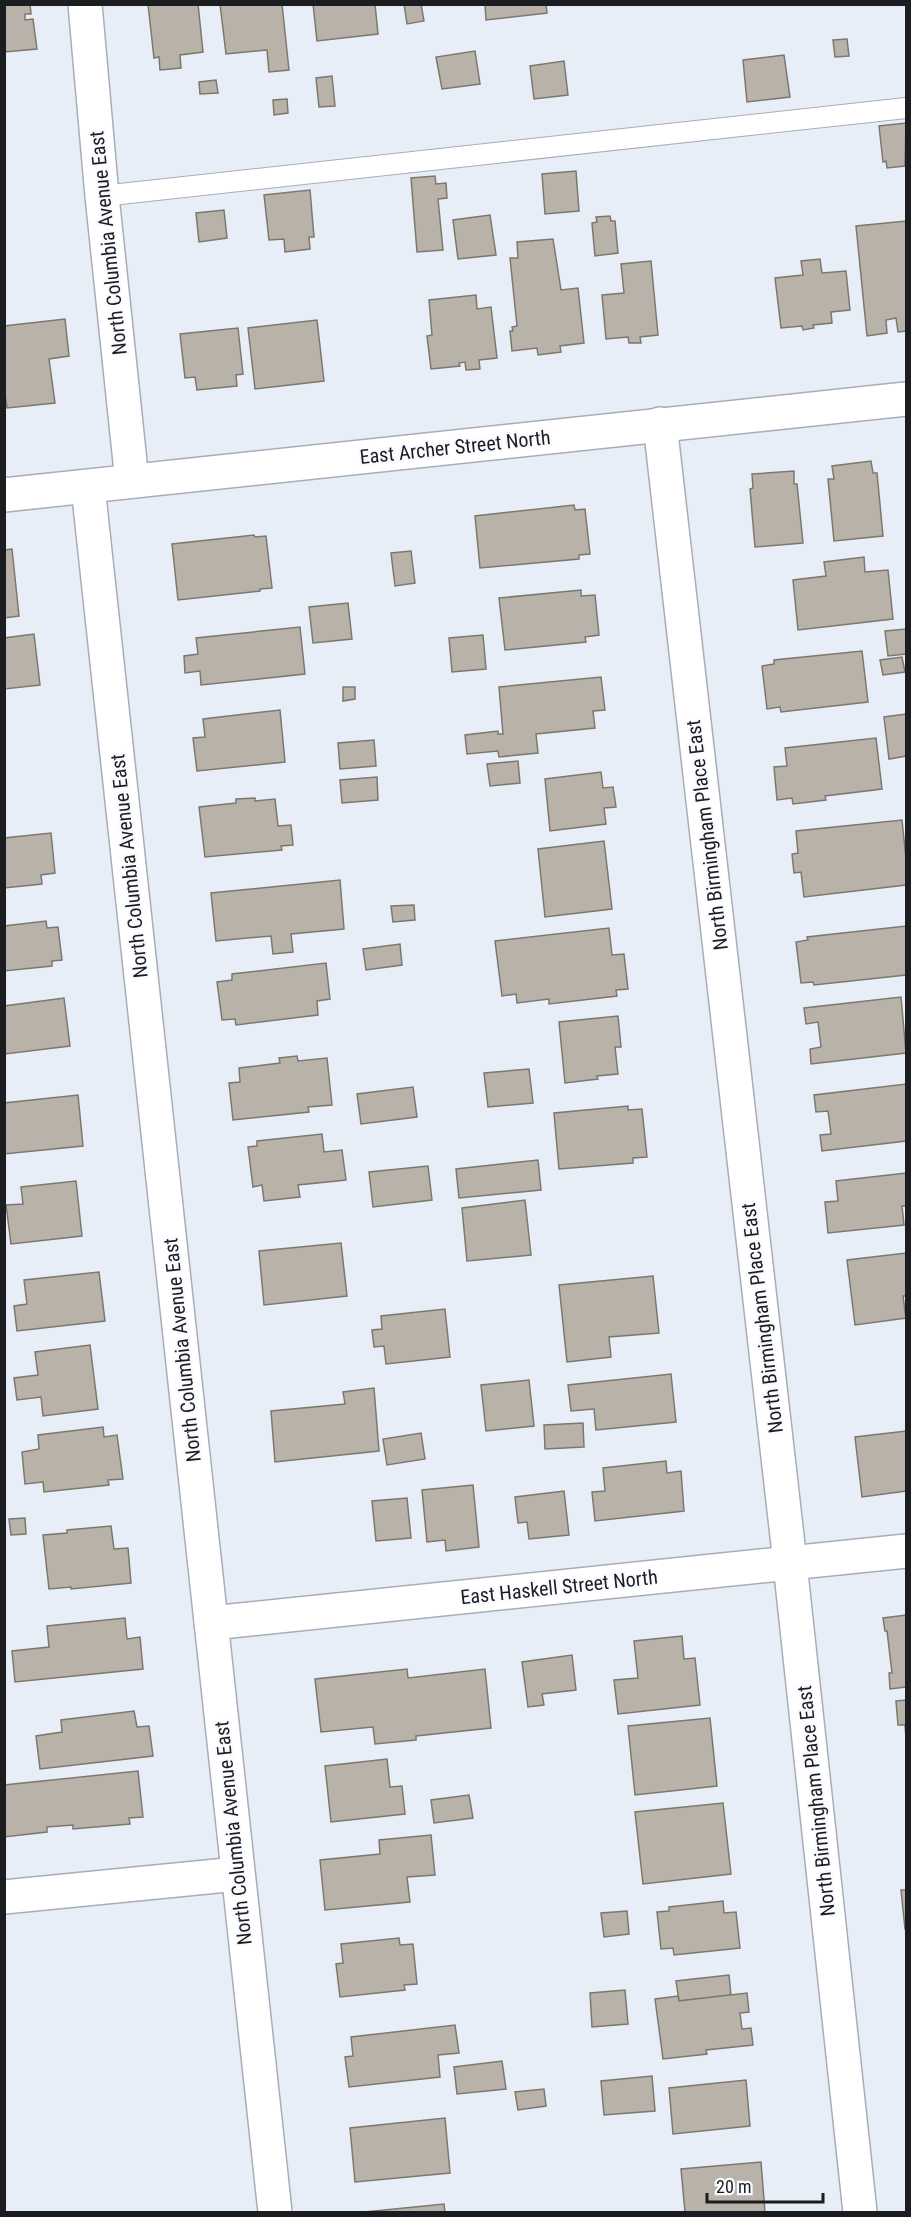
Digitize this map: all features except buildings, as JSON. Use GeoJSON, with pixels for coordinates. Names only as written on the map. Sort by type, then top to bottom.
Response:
{"type":"FeatureCollection","features":[{"type":"Feature","properties":{"kind":"street","name":"North Columbia Avenue East"},"geometry":{"type":"LineString","coordinates":[[85,4],[102,196],[132,481]]}},
{"type":"Feature","properties":{"kind":"street","name":"East Archer Street North"},"geometry":{"type":"LineString","coordinates":[[4,495],[906,399]]}},
{"type":"Feature","properties":{"kind":"street","name":"North Birmingham Place East"},"geometry":{"type":"LineString","coordinates":[[660,424],[790,1563],[860,2212]]}},
{"type":"Feature","properties":{"kind":"street","name":"North Columbia Avenue East"},"geometry":{"type":"LineString","coordinates":[[88,487],[275,2212]]}},
{"type":"Feature","properties":{"kind":"street","name":"East Haskell Street North"},"geometry":{"type":"LineString","coordinates":[[212,1623],[906,1551]]}},
{"type":"Feature","properties":{"kind":"street"},"geometry":{"type":"LineString","coordinates":[[4,1897],[237,1874]]}},
{"type":"Feature","properties":{"kind":"lane"},"geometry":{"type":"LineString","coordinates":[[102,196],[906,108]]}}]}
